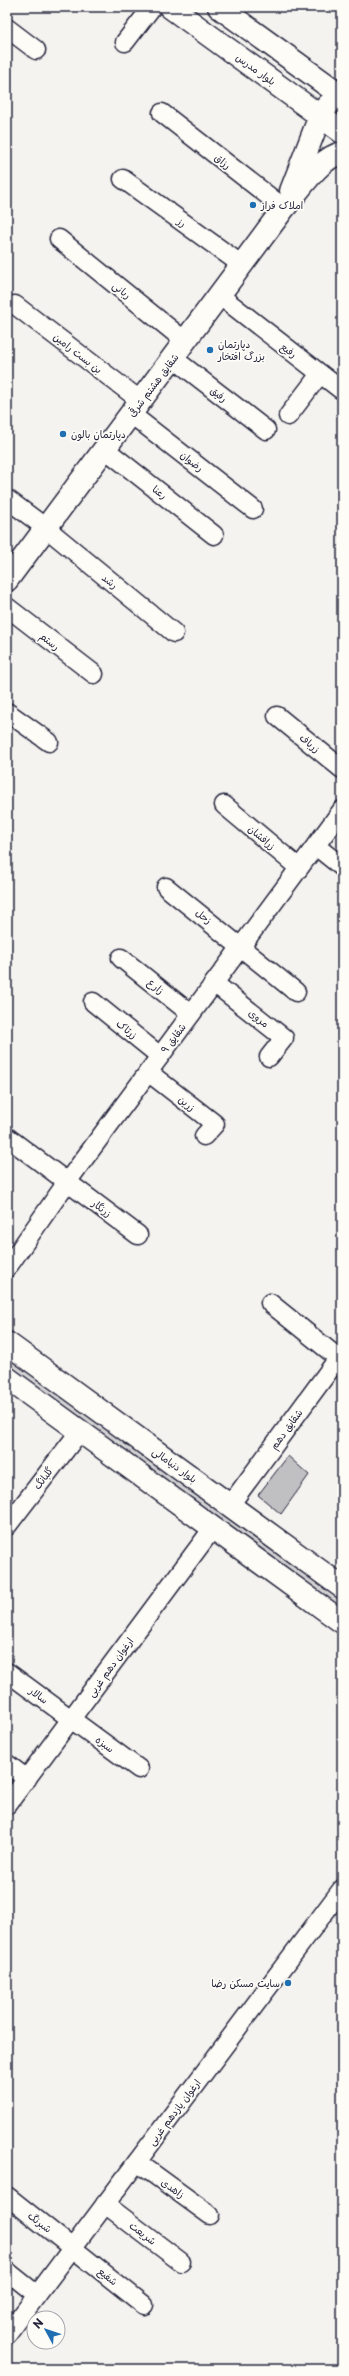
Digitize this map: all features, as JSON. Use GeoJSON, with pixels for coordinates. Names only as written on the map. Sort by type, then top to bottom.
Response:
{"type":"FeatureCollection","features":[{"type":"Feature","properties":{"kind":"main road","name":"بلوار مدرس"},"geometry":{"type":"LineString","coordinates":[[170,7],[342,132]]}},
{"type":"Feature","properties":{"kind":"main road"},"geometry":{"type":"LineString","coordinates":[[219,7],[340,91]]}},
{"type":"Feature","properties":{"kind":"main road","name":"شقایق هشتم شرقی"},"geometry":{"type":"LineString","coordinates":[[284,208],[320,116],[340,91]]}},
{"type":"Feature","properties":{"kind":"main road","name":"شقایق هشتم شرقی"},"geometry":{"type":"LineString","coordinates":[[7,580],[284,208],[311,175],[326,161],[342,153]]}},
{"type":"Feature","properties":{"kind":"main road","name":"بلوار دنیامالی"},"geometry":{"type":"LineString","coordinates":[[7,1343],[342,1587]]}},
{"type":"Feature","properties":{"kind":"main road"},"geometry":{"type":"LineString","coordinates":[[7,1378],[342,1622]]}},
{"type":"Feature","properties":{"kind":"street"},"geometry":{"type":"LineString","coordinates":[[125,42],[152,7]]}},
{"type":"Feature","properties":{"kind":"street"},"geometry":{"type":"LineString","coordinates":[[7,28],[36,50]]}},
{"type":"Feature","properties":{"kind":"street","name":"رزاق"},"geometry":{"type":"LineString","coordinates":[[162,113],[284,208]]}},
{"type":"Feature","properties":{"kind":"street","name":"رز"},"geometry":{"type":"LineString","coordinates":[[123,179],[242,265]]}},
{"type":"Feature","properties":{"kind":"street","name":"ربانی"},"geometry":{"type":"LineString","coordinates":[[59,238],[179,349]]}},
{"type":"Feature","properties":{"kind":"street","name":"رفیع"},"geometry":{"type":"LineString","coordinates":[[219,295],[340,390]]}},
{"type":"Feature","properties":{"kind":"street","name":"بن بست رامین"},"geometry":{"type":"LineString","coordinates":[[16,304],[136,407]]}},
{"type":"Feature","properties":{"kind":"street","name":"رفیق"},"geometry":{"type":"LineString","coordinates":[[179,349],[266,430]]}},
{"type":"Feature","properties":{"kind":"street"},"geometry":{"type":"LineString","coordinates":[[288,416],[320,374]]}},
{"type":"Feature","properties":{"kind":"street","name":"رضوان"},"geometry":{"type":"LineString","coordinates":[[136,407],[253,509]]}},
{"type":"Feature","properties":{"kind":"street","name":"رعنا"},"geometry":{"type":"LineString","coordinates":[[105,448],[214,535]]}},
{"type":"Feature","properties":{"kind":"street","name":"رشد"},"geometry":{"type":"LineString","coordinates":[[7,500],[46,528],[174,633]]}},
{"type":"Feature","properties":{"kind":"street","name":"رستم"},"geometry":{"type":"LineString","coordinates":[[7,607],[94,674]]}},
{"type":"Feature","properties":{"kind":"street"},"geometry":{"type":"LineString","coordinates":[[7,712],[49,742]]}},
{"type":"Feature","properties":{"kind":"street","name":"زرباف"},"geometry":{"type":"LineString","coordinates":[[277,716],[342,769]]}},
{"type":"Feature","properties":{"kind":"street","name":"زرافشان"},"geometry":{"type":"LineString","coordinates":[[224,805],[299,868]]}},
{"type":"Feature","properties":{"kind":"street","name":"شقایق ۹"},"geometry":{"type":"LineString","coordinates":[[7,1268],[67,1182],[342,810]]}},
{"type":"Feature","properties":{"kind":"street"},"geometry":{"type":"LineString","coordinates":[[316,846],[342,867]]}},
{"type":"Feature","properties":{"kind":"street","name":"زحل"},"geometry":{"type":"LineString","coordinates":[[166,887],[241,946],[296,992]]}},
{"type":"Feature","properties":{"kind":"street","name":"زارع"},"geometry":{"type":"LineString","coordinates":[[121,958],[191,1014]]}},
{"type":"Feature","properties":{"kind":"street","name":"مروی"},"geometry":{"type":"LineString","coordinates":[[214,983],[284,1038],[269,1057]]}},
{"type":"Feature","properties":{"kind":"street","name":"زرتاک"},"geometry":{"type":"LineString","coordinates":[[93,1002],[160,1056]]}},
{"type":"Feature","properties":{"kind":"street","name":"زرین"},"geometry":{"type":"LineString","coordinates":[[148,1072],[215,1124],[204,1136]]}},
{"type":"Feature","properties":{"kind":"street","name":"زرنگار"},"geometry":{"type":"LineString","coordinates":[[7,1137],[138,1235]]}},
{"type":"Feature","properties":{"kind":"street"},"geometry":{"type":"LineString","coordinates":[[270,1304],[341,1358]]}},
{"type":"Feature","properties":{"kind":"street","name":"شقایق دهم"},"geometry":{"type":"LineString","coordinates":[[230,1505],[341,1358]]}},
{"type":"Feature","properties":{"kind":"street","name":"گلبانگ"},"geometry":{"type":"LineString","coordinates":[[7,1526],[80,1431]]}},
{"type":"Feature","properties":{"kind":"street","name":"ارغوان دهم غربی"},"geometry":{"type":"LineString","coordinates":[[7,1805],[213,1528]]}},
{"type":"Feature","properties":{"kind":"street","name":"سالار"},"geometry":{"type":"LineString","coordinates":[[7,1672],[72,1719]]}},
{"type":"Feature","properties":{"kind":"street","name":"سبزه"},"geometry":{"type":"LineString","coordinates":[[72,1719],[139,1769]]}},
{"type":"Feature","properties":{"kind":"street"},"geometry":{"type":"LineString","coordinates":[[7,1764],[27,1779]]}},
{"type":"Feature","properties":{"kind":"street","name":"ارغوان یازدهم غربی"},"geometry":{"type":"LineString","coordinates":[[7,2335],[342,1889]]}},
{"type":"Feature","properties":{"kind":"street","name":"زاهدی"},"geometry":{"type":"LineString","coordinates":[[137,2162],[210,2215]]}},
{"type":"Feature","properties":{"kind":"street","name":"شبرنگ"},"geometry":{"type":"LineString","coordinates":[[7,2196],[72,2247]]}},
{"type":"Feature","properties":{"kind":"street","name":"شریعت"},"geometry":{"type":"LineString","coordinates":[[105,2204],[181,2262]]}},
{"type":"Feature","properties":{"kind":"street","name":"شفیع"},"geometry":{"type":"LineString","coordinates":[[72,2247],[144,2305]]}},
{"type":"Feature","properties":{"kind":"street"},"geometry":{"type":"LineString","coordinates":[[7,2271],[37,2295]]}},
{"type":"Feature","properties":{"kind":"shaded area"},"geometry":{"type":"Polygon","coordinates":[[[7,1355],[342,1599],[342,1610],[7,1366],[7,1355]]]}},
{"type":"Feature","properties":{"kind":"building"},"geometry":{"type":"Polygon","coordinates":[[[288,1456],[309,1475],[281,1514],[258,1495],[288,1456]]]}},
{"type":"Feature","properties":{"kind":"place","name":"املاک فراز"},"geometry":{"type":"Point","coordinates":[253,205]}},
{"type":"Feature","properties":{"kind":"place","name":"دپارتمان بزرگ افتخار"},"geometry":{"type":"Point","coordinates":[210,350]}},
{"type":"Feature","properties":{"kind":"place","name":"دپارتمان بالون"},"geometry":{"type":"Point","coordinates":[63,434]}},
{"type":"Feature","properties":{"kind":"place","name":"سایت مسکن رضا"},"geometry":{"type":"Point","coordinates":[288,1983]}}]}
